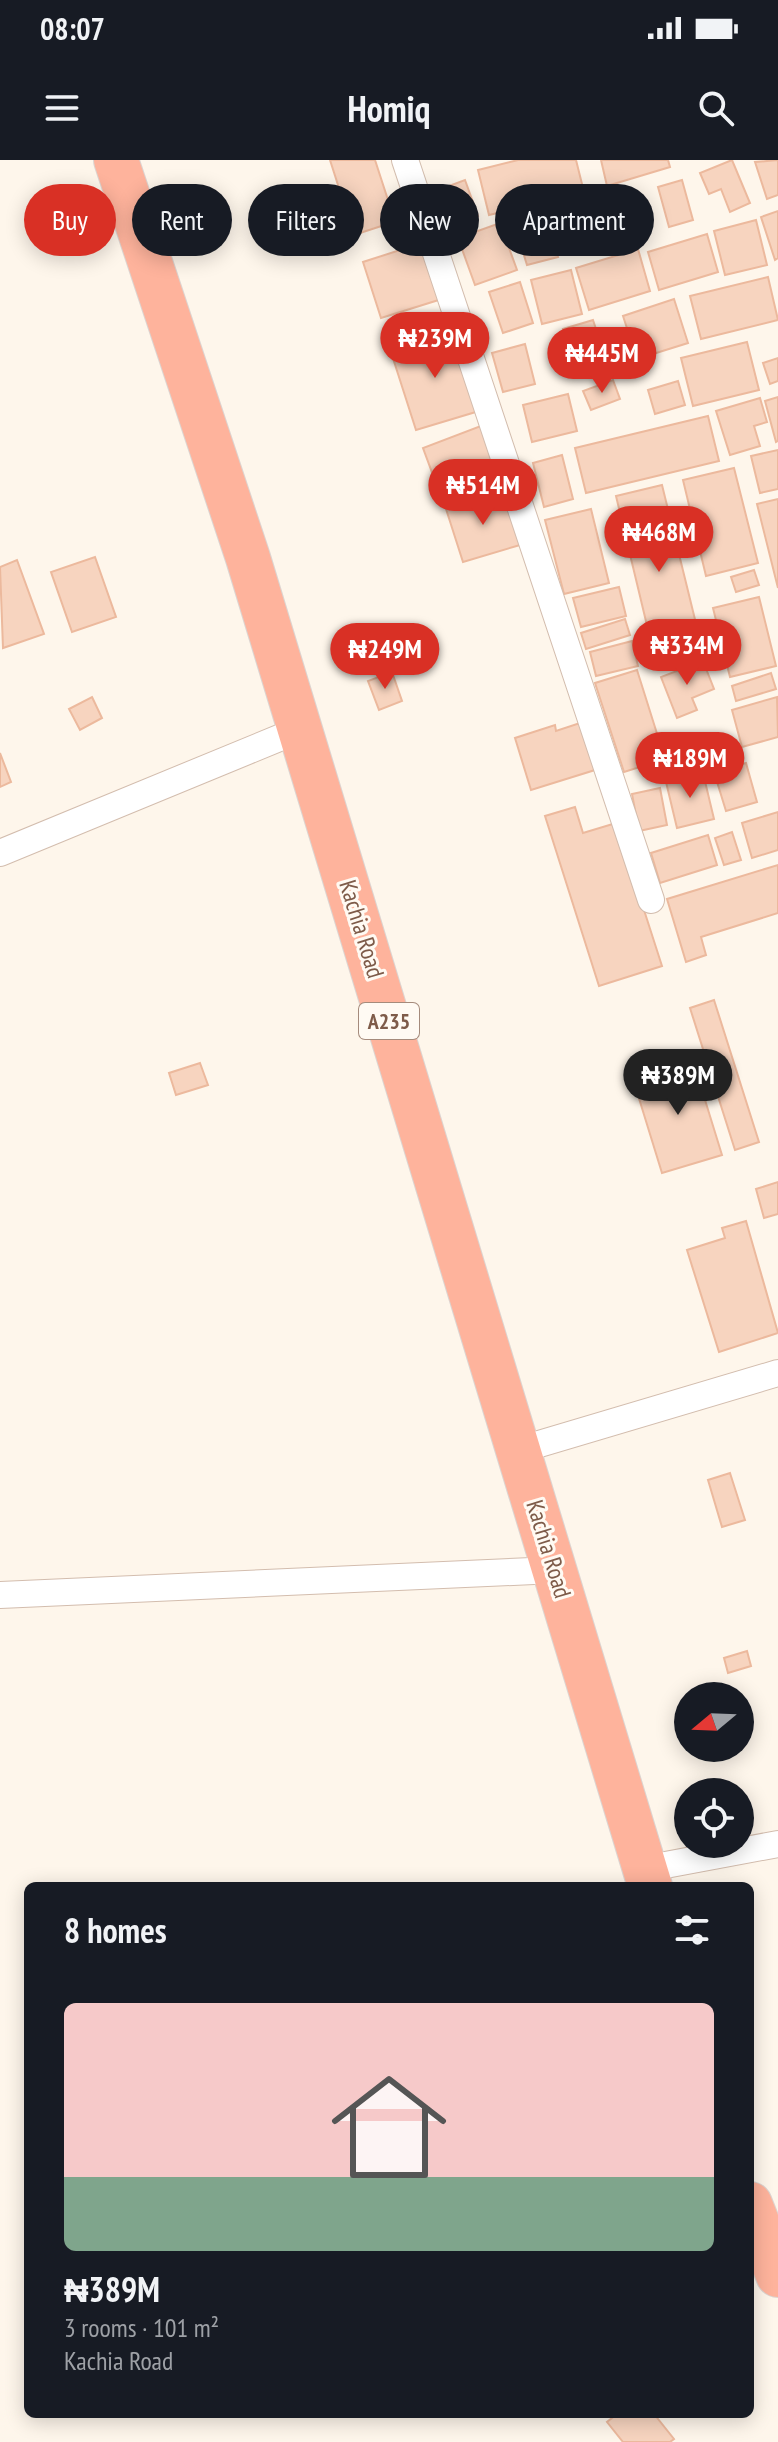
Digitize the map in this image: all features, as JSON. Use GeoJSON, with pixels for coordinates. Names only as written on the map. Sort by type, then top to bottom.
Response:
{"type":"FeatureCollection","features":[{"type":"Feature","properties":{"kind":"highway","name":"Kachia Road"},"geometry":{"type":"LineString","coordinates":[[116,160],[301,729],[647,1878]]}},
{"type":"Feature","properties":{"kind":"highway"},"geometry":{"type":"LineString","coordinates":[[754,2214],[778,2275]]}},
{"type":"Feature","properties":{"kind":"street"},"geometry":{"type":"LineString","coordinates":[[405,160],[651,900]]}},
{"type":"Feature","properties":{"kind":"street"},"geometry":{"type":"LineString","coordinates":[[0,853],[301,729]]}},
{"type":"Feature","properties":{"kind":"street"},"geometry":{"type":"LineString","coordinates":[[519,1450],[778,1373]]}},
{"type":"Feature","properties":{"kind":"street"},"geometry":{"type":"LineString","coordinates":[[0,1595],[555,1570]]}},
{"type":"Feature","properties":{"kind":"street"},"geometry":{"type":"LineString","coordinates":[[647,1878],[778,1844]]}},
{"type":"Feature","properties":{"kind":"building"},"geometry":{"type":"Polygon","coordinates":[[[330,160],[375,160],[383,184],[380,184],[380,226],[364,232],[364,184],[338,184],[330,160]]]}},
{"type":"Feature","properties":{"kind":"building"},"geometry":{"type":"Polygon","coordinates":[[[518,160],[576,160],[582,184],[495,184],[495,214],[489,215],[478,170],[518,160]]]}},
{"type":"Feature","properties":{"kind":"building"},"geometry":{"type":"Polygon","coordinates":[[[601,160],[668,160],[670,167],[607,184],[601,160]]]}},
{"type":"Feature","properties":{"kind":"building"},"geometry":{"type":"Polygon","coordinates":[[[732,160],[750,203],[730,212],[721,189],[709,194],[700,173],[732,160]]]}},
{"type":"Feature","properties":{"kind":"building"},"geometry":{"type":"Polygon","coordinates":[[[778,160],[778,195],[767,199],[755,162],[778,160]]]}},
{"type":"Feature","properties":{"kind":"building"},"geometry":{"type":"Polygon","coordinates":[[[682,180],[693,220],[669,227],[658,187],[682,180]]]}},
{"type":"Feature","properties":{"kind":"building"},"geometry":{"type":"Polygon","coordinates":[[[778,211],[778,258],[775,260],[761,217],[778,211]]]}},
{"type":"Feature","properties":{"kind":"building"},"geometry":{"type":"Polygon","coordinates":[[[756,220],[767,265],[725,275],[714,231],[756,220]]]}},
{"type":"Feature","properties":{"kind":"building"},"geometry":{"type":"Polygon","coordinates":[[[495,225],[495,256],[512,256],[517,270],[475,285],[465,256],[479,256],[479,230],[495,225]]]}},
{"type":"Feature","properties":{"kind":"building"},"geometry":{"type":"Polygon","coordinates":[[[707,234],[718,272],[659,290],[649,256],[654,256],[654,250],[707,234]]]}},
{"type":"Feature","properties":{"kind":"building"},"geometry":{"type":"Polygon","coordinates":[[[382,256],[432,256],[445,298],[381,318],[363,262],[382,256]]]}},
{"type":"Feature","properties":{"kind":"building"},"geometry":{"type":"Polygon","coordinates":[[[524,256],[558,257],[527,265],[524,256]]]}},
{"type":"Feature","properties":{"kind":"building"},"geometry":{"type":"Polygon","coordinates":[[[615,256],[640,256],[650,291],[589,310],[576,268],[615,256]]]}},
{"type":"Feature","properties":{"kind":"building"},"geometry":{"type":"Polygon","coordinates":[[[571,270],[582,314],[542,324],[531,280],[571,270]]]}},
{"type":"Feature","properties":{"kind":"building"},"geometry":{"type":"Polygon","coordinates":[[[768,277],[778,320],[701,339],[690,296],[768,277]]]}},
{"type":"Feature","properties":{"kind":"building"},"geometry":{"type":"Polygon","coordinates":[[[520,282],[533,323],[503,333],[489,292],[520,282]]]}},
{"type":"Feature","properties":{"kind":"building"},"geometry":{"type":"Polygon","coordinates":[[[674,299],[688,343],[637,359],[623,316],[674,299]]]}},
{"type":"Feature","properties":{"kind":"building"},"geometry":{"type":"Polygon","coordinates":[[[593,320],[608,365],[578,375],[563,329],[593,320]]]}},
{"type":"Feature","properties":{"kind":"building"},"geometry":{"type":"Polygon","coordinates":[[[453,329],[479,411],[416,430],[390,349],[453,329]]]}},
{"type":"Feature","properties":{"kind":"building"},"geometry":{"type":"Polygon","coordinates":[[[747,342],[759,390],[693,406],[681,358],[747,342]]]}},
{"type":"Feature","properties":{"kind":"building"},"geometry":{"type":"Polygon","coordinates":[[[525,344],[535,384],[503,392],[492,353],[525,344]]]}},
{"type":"Feature","properties":{"kind":"building"},"geometry":{"type":"Polygon","coordinates":[[[778,358],[778,381],[770,384],[763,363],[778,358]]]}},
{"type":"Feature","properties":{"kind":"building"},"geometry":{"type":"Polygon","coordinates":[[[613,380],[620,399],[591,410],[583,391],[613,380]]]}},
{"type":"Feature","properties":{"kind":"building"},"geometry":{"type":"Polygon","coordinates":[[[678,381],[685,405],[655,414],[648,390],[678,381]]]}},
{"type":"Feature","properties":{"kind":"building"},"geometry":{"type":"Polygon","coordinates":[[[568,394],[577,431],[532,442],[523,405],[568,394]]]}},
{"type":"Feature","properties":{"kind":"building"},"geometry":{"type":"Polygon","coordinates":[[[778,397],[778,441],[776,442],[765,401],[778,397]]]}},
{"type":"Feature","properties":{"kind":"building"},"geometry":{"type":"Polygon","coordinates":[[[760,398],[767,422],[754,426],[760,446],[730,455],[716,411],[760,398]]]}},
{"type":"Feature","properties":{"kind":"building"},"geometry":{"type":"Polygon","coordinates":[[[708,416],[719,461],[586,493],[575,448],[708,416]]]}},
{"type":"Feature","properties":{"kind":"building"},"geometry":{"type":"Polygon","coordinates":[[[486,424],[507,481],[444,505],[423,448],[486,424]]]}},
{"type":"Feature","properties":{"kind":"building"},"geometry":{"type":"Polygon","coordinates":[[[778,450],[778,489],[760,493],[751,456],[778,450]]]}},
{"type":"Feature","properties":{"kind":"building"},"geometry":{"type":"Polygon","coordinates":[[[562,455],[573,499],[544,507],[533,463],[562,455]]]}},
{"type":"Feature","properties":{"kind":"building"},"geometry":{"type":"Polygon","coordinates":[[[734,468],[758,563],[706,576],[683,480],[734,468]]]}},
{"type":"Feature","properties":{"kind":"building"},"geometry":{"type":"Polygon","coordinates":[[[662,485],[703,652],[656,663],[616,496],[662,485]]]}},
{"type":"Feature","properties":{"kind":"building"},"geometry":{"type":"Polygon","coordinates":[[[504,491],[520,545],[463,562],[446,509],[504,491]]]}},
{"type":"Feature","properties":{"kind":"building"},"geometry":{"type":"Polygon","coordinates":[[[778,499],[778,588],[757,504],[778,499]]]}},
{"type":"Feature","properties":{"kind":"building"},"geometry":{"type":"Polygon","coordinates":[[[591,509],[609,583],[564,594],[545,520],[591,509]]]}},
{"type":"Feature","properties":{"kind":"building"},"geometry":{"type":"Polygon","coordinates":[[[95,557],[116,617],[72,632],[51,572],[95,557]]]}},
{"type":"Feature","properties":{"kind":"building"},"geometry":{"type":"Polygon","coordinates":[[[17,560],[44,634],[3,648],[0,567],[17,560]]]}},
{"type":"Feature","properties":{"kind":"building"},"geometry":{"type":"Polygon","coordinates":[[[754,570],[759,585],[736,592],[731,577],[754,570]]]}},
{"type":"Feature","properties":{"kind":"building"},"geometry":{"type":"Polygon","coordinates":[[[619,587],[626,616],[581,627],[573,598],[619,587]]]}},
{"type":"Feature","properties":{"kind":"building"},"geometry":{"type":"Polygon","coordinates":[[[759,597],[776,666],[730,677],[713,608],[759,597]]]}},
{"type":"Feature","properties":{"kind":"building"},"geometry":{"type":"Polygon","coordinates":[[[625,619],[630,635],[586,649],[581,633],[625,619]]]}},
{"type":"Feature","properties":{"kind":"building"},"geometry":{"type":"Polygon","coordinates":[[[632,641],[638,666],[596,676],[590,652],[632,641]]]}},
{"type":"Feature","properties":{"kind":"building"},"geometry":{"type":"Polygon","coordinates":[[[703,661],[714,689],[692,698],[697,710],[677,718],[661,677],[703,661]]]}},
{"type":"Feature","properties":{"kind":"building"},"geometry":{"type":"Polygon","coordinates":[[[637,670],[665,759],[624,772],[595,683],[637,670]]]}},
{"type":"Feature","properties":{"kind":"building"},"geometry":{"type":"Polygon","coordinates":[[[392,672],[402,701],[379,710],[368,681],[392,672]]]}},
{"type":"Feature","properties":{"kind":"building"},"geometry":{"type":"Polygon","coordinates":[[[771,673],[776,689],[736,701],[732,686],[771,673]]]}},
{"type":"Feature","properties":{"kind":"building"},"geometry":{"type":"Polygon","coordinates":[[[92,697],[102,718],[80,730],[69,709],[92,697]]]}},
{"type":"Feature","properties":{"kind":"building"},"geometry":{"type":"Polygon","coordinates":[[[777,697],[778,737],[742,747],[732,710],[777,697]]]}},
{"type":"Feature","properties":{"kind":"building"},"geometry":{"type":"Polygon","coordinates":[[[580,723],[595,770],[531,790],[515,738],[555,725],[556,731],[580,723]]]}},
{"type":"Feature","properties":{"kind":"building"},"geometry":{"type":"Polygon","coordinates":[[[703,736],[709,756],[688,761],[683,742],[703,736]]]}},
{"type":"Feature","properties":{"kind":"building"},"geometry":{"type":"Polygon","coordinates":[[[0,753],[11,782],[0,787],[0,753]]]}},
{"type":"Feature","properties":{"kind":"building"},"geometry":{"type":"Polygon","coordinates":[[[746,763],[757,802],[726,811],[714,772],[746,763]]]}},
{"type":"Feature","properties":{"kind":"building"},"geometry":{"type":"Polygon","coordinates":[[[703,773],[714,819],[677,828],[666,782],[703,773]]]}},
{"type":"Feature","properties":{"kind":"building"},"geometry":{"type":"Polygon","coordinates":[[[660,788],[667,825],[639,831],[632,794],[660,788]]]}},
{"type":"Feature","properties":{"kind":"building"},"geometry":{"type":"Polygon","coordinates":[[[575,807],[583,833],[616,823],[662,966],[599,986],[545,816],[575,807]]]}},
{"type":"Feature","properties":{"kind":"building"},"geometry":{"type":"Polygon","coordinates":[[[778,812],[778,850],[752,858],[742,823],[778,812]]]}},
{"type":"Feature","properties":{"kind":"building"},"geometry":{"type":"Polygon","coordinates":[[[732,832],[741,860],[724,865],[715,838],[732,832]]]}},
{"type":"Feature","properties":{"kind":"building"},"geometry":{"type":"Polygon","coordinates":[[[708,835],[717,865],[660,883],[651,853],[708,835]]]}},
{"type":"Feature","properties":{"kind":"building"},"geometry":{"type":"Polygon","coordinates":[[[778,865],[778,913],[701,937],[706,955],[686,962],[667,899],[778,865]]]}},
{"type":"Feature","properties":{"kind":"building"},"geometry":{"type":"Polygon","coordinates":[[[714,1000],[759,1142],[735,1150],[690,1008],[714,1000]]]}},
{"type":"Feature","properties":{"kind":"building"},"geometry":{"type":"Polygon","coordinates":[[[693,1061],[722,1155],[662,1173],[633,1079],[693,1061]]]}},
{"type":"Feature","properties":{"kind":"building"},"geometry":{"type":"Polygon","coordinates":[[[200,1063],[208,1085],[176,1095],[169,1073],[200,1063]]]}},
{"type":"Feature","properties":{"kind":"building"},"geometry":{"type":"Polygon","coordinates":[[[778,1182],[778,1214],[764,1218],[756,1189],[778,1182]]]}},
{"type":"Feature","properties":{"kind":"building"},"geometry":{"type":"Polygon","coordinates":[[[746,1221],[778,1333],[719,1352],[687,1250],[725,1238],[722,1228],[746,1221]]]}},
{"type":"Feature","properties":{"kind":"building"},"geometry":{"type":"Polygon","coordinates":[[[730,1473],[745,1520],[722,1527],[708,1480],[730,1473]]]}},
{"type":"Feature","properties":{"kind":"building"},"geometry":{"type":"Polygon","coordinates":[[[747,1651],[751,1666],[728,1673],[724,1658],[747,1651]]]}},
{"type":"Feature","properties":{"kind":"building"},"geometry":{"type":"Polygon","coordinates":[[[612,2418],[657,2418],[674,2439],[670,2442],[623,2442],[607,2422],[612,2418]]]}}]}
